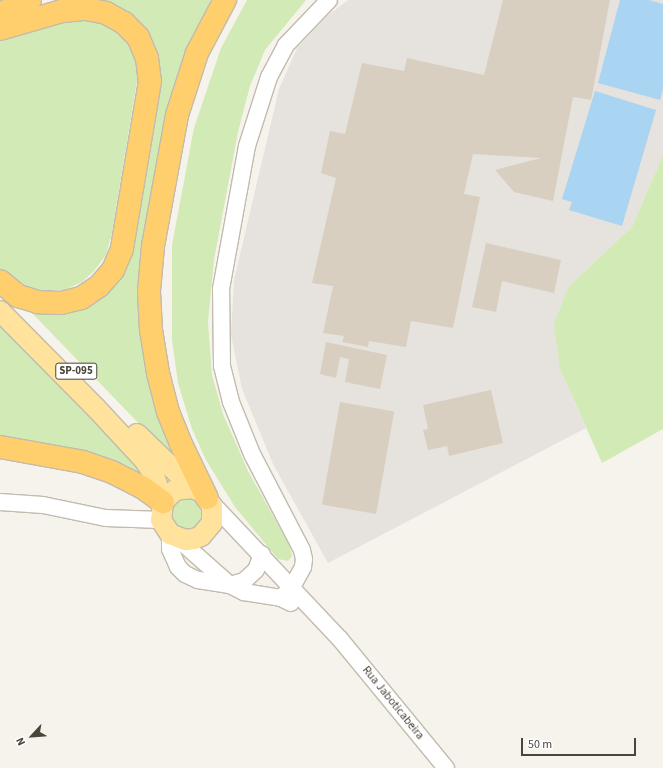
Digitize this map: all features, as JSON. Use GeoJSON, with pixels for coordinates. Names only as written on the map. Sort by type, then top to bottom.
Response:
{"type":"FeatureCollection","features":[{"type":"Feature","properties":{"kind":"highway"},"geometry":{"type":"LineString","coordinates":[[0,14],[30,0]]}},
{"type":"Feature","properties":{"kind":"highway"},"geometry":{"type":"LineString","coordinates":[[200,493],[168,412],[158,373],[151,330],[150,291],[153,246],[177,114],[197,53],[225,0]]}},
{"type":"Feature","properties":{"kind":"highway"},"geometry":{"type":"LineString","coordinates":[[0,29],[62,11],[86,8],[106,13],[124,23],[138,37],[147,58],[150,81],[122,249],[113,270],[99,286],[81,298],[61,303],[38,302],[18,296],[0,280]]}},
{"type":"Feature","properties":{"kind":"highway"},"geometry":{"type":"LineString","coordinates":[[0,447],[83,462],[118,475],[168,524]]}},
{"type":"Feature","properties":{"kind":"main road","name":"SP-095"},"geometry":{"type":"LineString","coordinates":[[0,294],[200,493]]}},
{"type":"Feature","properties":{"kind":"main road","name":"SP-095"},"geometry":{"type":"LineString","coordinates":[[0,311],[135,448],[154,475],[168,524]]}},
{"type":"Feature","properties":{"kind":"main road"},"geometry":{"type":"LineString","coordinates":[[175,490],[200,493],[213,515],[207,530],[194,539],[168,524],[175,490]]}},
{"type":"Feature","properties":{"kind":"street"},"geometry":{"type":"LineString","coordinates":[[168,524],[170,549],[185,574],[198,580],[230,585],[244,592],[287,592],[303,566],[302,550],[252,454],[231,402],[222,366],[221,289],[247,146],[269,77],[286,45],[329,0]]}},
{"type":"Feature","properties":{"kind":"street","name":"Rua Jaboticabeira"},"geometry":{"type":"LineString","coordinates":[[200,493],[262,554],[287,592],[340,639],[446,768]]}},
{"type":"Feature","properties":{"kind":"street"},"geometry":{"type":"LineString","coordinates":[[0,502],[43,505],[106,518],[168,524],[230,585]]}},
{"type":"Feature","properties":{"kind":"street"},"geometry":{"type":"LineString","coordinates":[[230,585],[251,576],[262,554]]}},
{"type":"Feature","properties":{"kind":"shaded area"},"geometry":{"type":"Polygon","coordinates":[[[348,0],[663,0],[663,155],[632,227],[569,286],[560,369],[586,428],[328,563],[273,464],[242,389],[231,335],[234,280],[279,89],[297,48],[326,17],[348,0]]]}},
{"type":"Feature","properties":{"kind":"green space"},"geometry":{"type":"Polygon","coordinates":[[[101,0],[214,0],[144,262],[180,466],[30,311],[50,314],[70,312],[104,295],[156,55],[149,33],[133,15],[101,0]]]}},
{"type":"Feature","properties":{"kind":"green space"},"geometry":{"type":"Polygon","coordinates":[[[247,0],[306,0],[265,50],[250,86],[238,132],[214,260],[208,322],[212,375],[223,414],[248,471],[290,546],[292,556],[288,561],[278,559],[235,507],[206,460],[192,429],[178,383],[172,340],[172,245],[194,128],[221,48],[247,0]]]}},
{"type":"Feature","properties":{"kind":"green space"},"geometry":{"type":"Polygon","coordinates":[[[80,19],[98,20],[122,34],[136,59],[138,75],[112,233],[106,255],[94,271],[82,282],[65,290],[45,291],[20,285],[0,269],[0,39],[56,22],[80,19]]]}},
{"type":"Feature","properties":{"kind":"green space"},"geometry":{"type":"Polygon","coordinates":[[[663,155],[663,429],[602,463],[560,369],[554,324],[569,286],[632,227],[663,155]]]}},
{"type":"Feature","properties":{"kind":"green space"},"geometry":{"type":"Polygon","coordinates":[[[0,324],[134,459],[144,478],[0,439],[0,324]]]}},
{"type":"Feature","properties":{"kind":"green space"},"geometry":{"type":"Polygon","coordinates":[[[186,495],[202,502],[205,521],[191,533],[173,527],[168,510],[170,504],[186,495]]]}},
{"type":"Feature","properties":{"kind":"water"},"geometry":{"type":"Polygon","coordinates":[[[620,0],[649,0],[663,4],[663,89],[660,100],[598,83],[620,0]]]}},
{"type":"Feature","properties":{"kind":"water"},"geometry":{"type":"Polygon","coordinates":[[[595,91],[656,110],[622,226],[569,210],[572,202],[562,199],[595,91]]]}},
{"type":"Feature","properties":{"kind":"building"},"geometry":{"type":"Polygon","coordinates":[[[503,0],[610,0],[591,100],[573,97],[553,201],[514,192],[495,170],[541,158],[473,154],[464,194],[480,197],[453,328],[411,321],[406,347],[369,341],[368,347],[342,342],[344,336],[323,333],[333,286],[312,283],[336,178],[321,173],[330,131],[345,134],[362,63],[404,71],[407,58],[484,75],[503,0]]]}},
{"type":"Feature","properties":{"kind":"building"},"geometry":{"type":"Polygon","coordinates":[[[486,243],[561,260],[554,293],[502,281],[496,312],[472,307],[486,243]]]}},
{"type":"Feature","properties":{"kind":"building"},"geometry":{"type":"Polygon","coordinates":[[[326,342],[387,355],[380,389],[345,382],[349,359],[340,357],[336,378],[320,374],[326,342]]]}},
{"type":"Feature","properties":{"kind":"building"},"geometry":{"type":"Polygon","coordinates":[[[491,390],[503,443],[449,456],[447,446],[428,450],[423,430],[428,429],[423,405],[491,390]]]}},
{"type":"Feature","properties":{"kind":"building"},"geometry":{"type":"Polygon","coordinates":[[[340,402],[394,412],[376,514],[322,504],[340,402]]]}}]}
